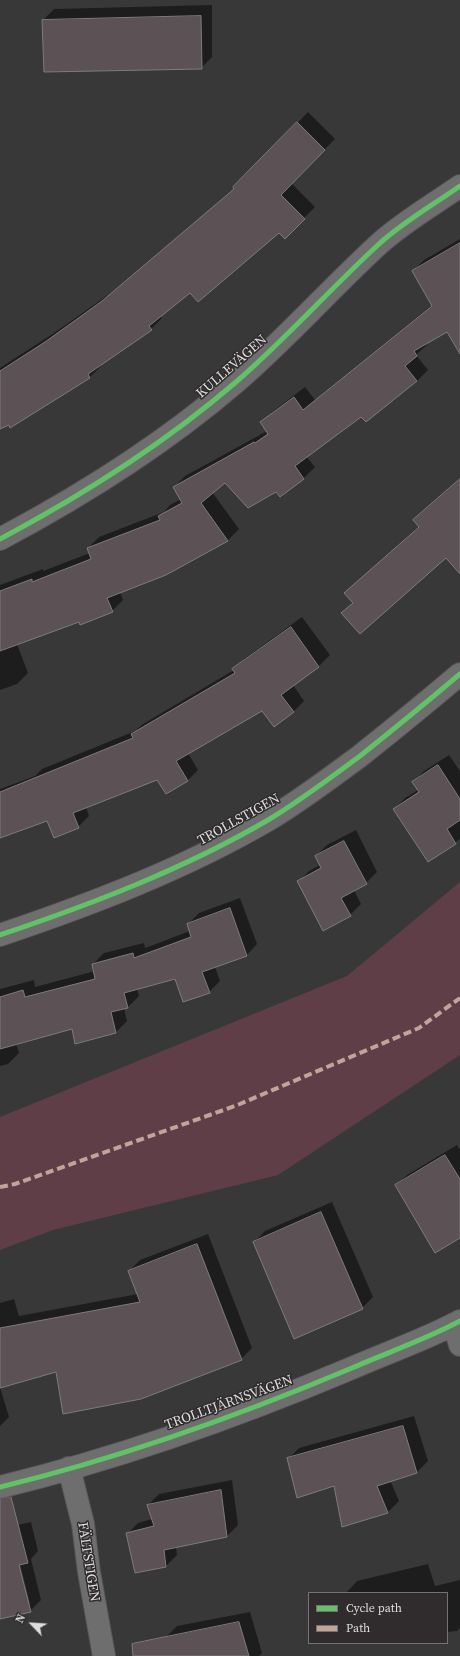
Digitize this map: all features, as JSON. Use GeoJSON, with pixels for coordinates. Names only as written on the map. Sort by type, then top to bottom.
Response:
{"type":"FeatureCollection","features":[{"type":"Feature","properties":{"kind":"street","name":"KULLEVÄGEN"},"geometry":{"type":"LineString","coordinates":[[0,539],[42,517],[126,465],[177,430],[241,378],[379,244],[399,228],[460,186]]}},
{"type":"Feature","properties":{"kind":"street","name":"TROLLSTIGEN"},"geometry":{"type":"LineString","coordinates":[[0,936],[105,898],[197,857],[269,819],[340,771],[417,712],[460,674]]}},
{"type":"Feature","properties":{"kind":"street","name":"TROLLTJÄRNSVÄGEN"},"geometry":{"type":"LineString","coordinates":[[0,1487],[69,1468],[220,1421],[310,1385],[458,1330]]}},
{"type":"Feature","properties":{"kind":"street","name":"FÄLTSTIGEN"},"geometry":{"type":"LineString","coordinates":[[69,1468],[83,1524],[89,1572],[104,1656]]}},
{"type":"Feature","properties":{"kind":"shaded area"},"geometry":{"type":"Polygon","coordinates":[[[460,882],[460,1055],[278,1175],[53,1230],[0,1250],[0,1117],[347,976],[460,882]]]}},
{"type":"Feature","properties":{"kind":"building"},"geometry":{"type":"Polygon","coordinates":[[[201,16],[202,69],[44,72],[42,20],[201,16]]]}},
{"type":"Feature","properties":{"kind":"building"},"geometry":{"type":"Polygon","coordinates":[[[297,122],[325,150],[281,195],[305,219],[285,239],[279,233],[198,302],[190,293],[149,326],[152,330],[88,374],[90,378],[10,428],[9,425],[0,429],[0,371],[45,342],[102,301],[234,189],[233,187],[297,122]]]}},
{"type":"Feature","properties":{"kind":"building"},"geometry":{"type":"Polygon","coordinates":[[[460,243],[460,354],[447,332],[414,351],[417,356],[405,366],[417,381],[366,422],[361,417],[295,466],[304,479],[280,497],[276,492],[248,508],[225,483],[201,503],[228,541],[166,575],[107,598],[113,612],[80,625],[79,622],[0,651],[0,591],[32,579],[32,582],[91,559],[87,548],[160,520],[158,516],[182,503],[173,487],[254,442],[255,443],[268,434],[260,422],[294,397],[303,410],[432,306],[412,271],[460,243]]]}},
{"type":"Feature","properties":{"kind":"building"},"geometry":{"type":"Polygon","coordinates":[[[460,479],[460,574],[446,558],[360,634],[341,613],[353,603],[344,593],[419,527],[413,520],[460,479]]]}},
{"type":"Feature","properties":{"kind":"building"},"geometry":{"type":"Polygon","coordinates":[[[291,627],[319,667],[281,695],[294,712],[274,727],[262,711],[176,761],[188,781],[166,794],[157,780],[73,813],[79,828],[54,838],[47,821],[0,838],[0,792],[133,738],[131,734],[235,673],[232,669],[291,627]]]}},
{"type":"Feature","properties":{"kind":"building"},"geometry":{"type":"Polygon","coordinates":[[[438,765],[460,799],[460,820],[447,829],[456,844],[428,862],[393,809],[419,792],[412,782],[438,765]]]}},
{"type":"Feature","properties":{"kind":"building"},"geometry":{"type":"Polygon","coordinates":[[[344,841],[367,884],[341,898],[351,916],[323,931],[297,881],[321,868],[315,856],[344,841]]]}},
{"type":"Feature","properties":{"kind":"building"},"geometry":{"type":"Polygon","coordinates":[[[230,908],[247,956],[202,972],[210,993],[183,1002],[175,979],[124,993],[128,1008],[111,1012],[116,1033],[75,1044],[72,1029],[0,1049],[0,997],[23,990],[25,997],[95,979],[92,964],[133,953],[134,958],[191,937],[187,924],[230,908]]]}},
{"type":"Feature","properties":{"kind":"building"},"geometry":{"type":"Polygon","coordinates":[[[445,1155],[460,1179],[460,1238],[435,1253],[395,1185],[445,1155]]]}},
{"type":"Feature","properties":{"kind":"building"},"geometry":{"type":"Polygon","coordinates":[[[321,1212],[363,1309],[294,1339],[253,1242],[321,1212]]]}},
{"type":"Feature","properties":{"kind":"building"},"geometry":{"type":"Polygon","coordinates":[[[197,1244],[242,1360],[141,1399],[63,1414],[56,1372],[0,1388],[0,1328],[140,1302],[128,1271],[197,1244]]]}},
{"type":"Feature","properties":{"kind":"building"},"geometry":{"type":"Polygon","coordinates":[[[403,1426],[417,1473],[377,1486],[388,1513],[342,1527],[334,1486],[297,1498],[287,1458],[403,1426]]]}},
{"type":"Feature","properties":{"kind":"building"},"geometry":{"type":"Polygon","coordinates":[[[221,1490],[227,1537],[164,1550],[166,1567],[135,1573],[126,1533],[154,1526],[147,1505],[221,1490]]]}},
{"type":"Feature","properties":{"kind":"building"},"geometry":{"type":"Polygon","coordinates":[[[11,1497],[28,1563],[19,1565],[31,1612],[0,1619],[0,1499],[11,1497]]]}},
{"type":"Feature","properties":{"kind":"building"},"geometry":{"type":"Polygon","coordinates":[[[239,1622],[249,1656],[133,1656],[132,1644],[239,1622]]]}},
{"type":"Feature","properties":{"kind":"marked path"},"geometry":{"type":"LineString","coordinates":[[0,1187],[15,1184],[235,1106],[419,1028],[460,998]]}},
{"type":"Feature","properties":{"kind":"cycle path"},"geometry":{"type":"LineString","coordinates":[[0,539],[62,505],[122,467],[209,405],[254,366],[388,236],[460,186]]}},
{"type":"Feature","properties":{"kind":"cycle path"},"geometry":{"type":"LineString","coordinates":[[0,935],[69,911],[171,870],[236,838],[268,820],[360,756],[460,674]]}},
{"type":"Feature","properties":{"kind":"cycle path"},"geometry":{"type":"LineString","coordinates":[[0,1487],[90,1463],[179,1435],[309,1386],[434,1334],[460,1321]]}}]}
